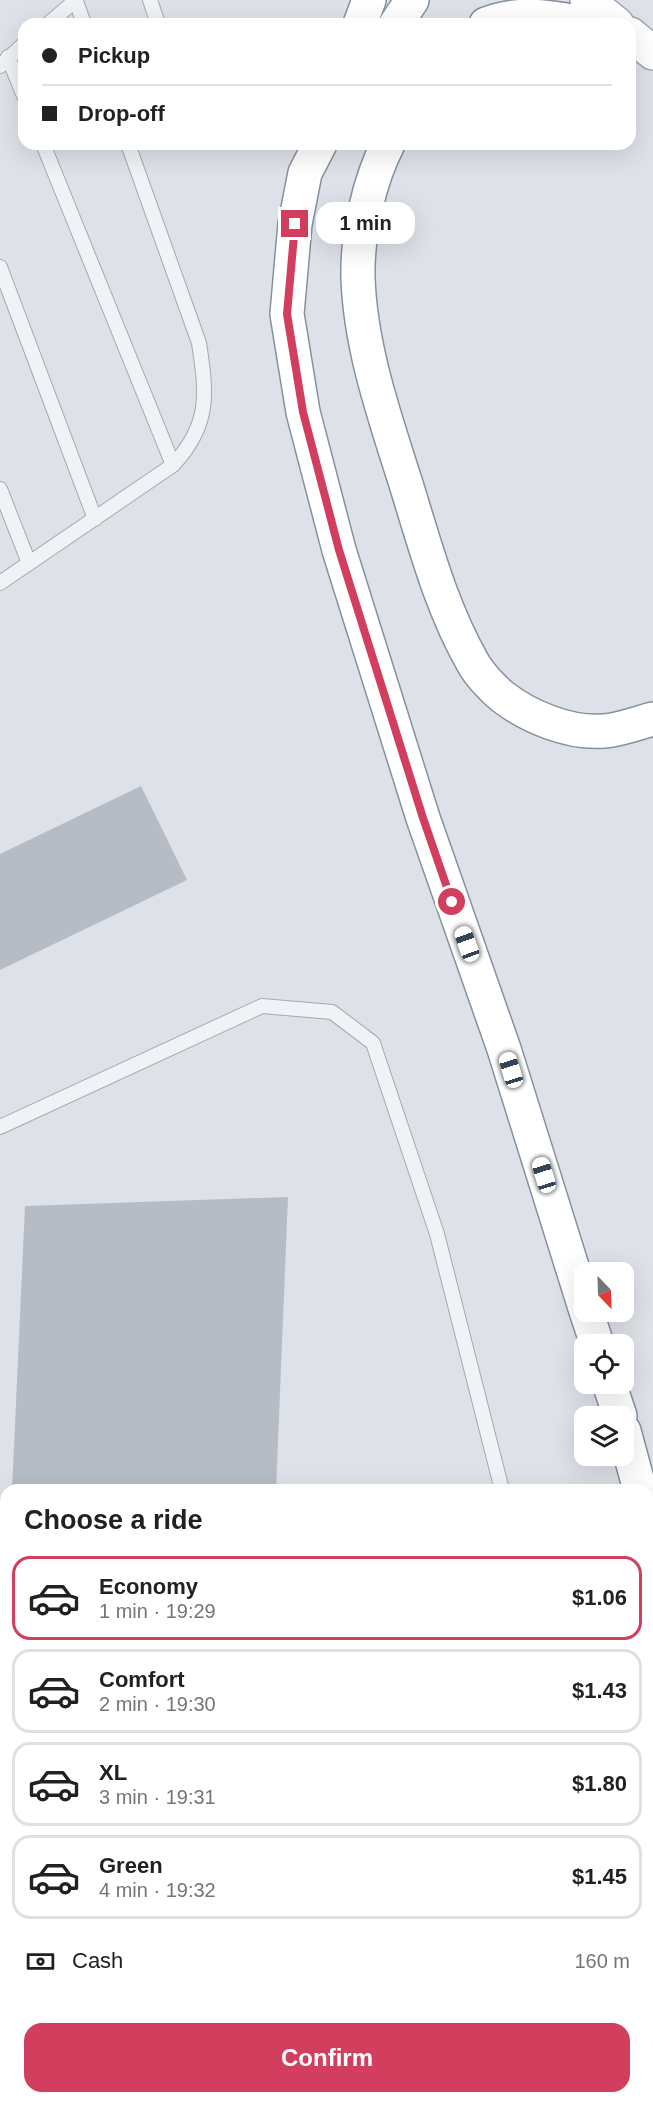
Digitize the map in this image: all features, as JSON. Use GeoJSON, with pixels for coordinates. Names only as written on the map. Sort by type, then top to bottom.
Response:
{"type":"FeatureCollection","features":[{"type":"Feature","properties":{"kind":"main road"},"geometry":{"type":"LineString","coordinates":[[362,18],[369,0]]}},
{"type":"Feature","properties":{"kind":"main road"},"geometry":{"type":"LineString","coordinates":[[400,18],[412,0]]}},
{"type":"Feature","properties":{"kind":"main road"},"geometry":{"type":"LineString","coordinates":[[587,0],[610,18]]}},
{"type":"Feature","properties":{"kind":"main road"},"geometry":{"type":"LineString","coordinates":[[505,18],[531,14],[555,18]]}},
{"type":"Feature","properties":{"kind":"main road"},"geometry":{"type":"LineString","coordinates":[[636,39],[653,53]]}},
{"type":"Feature","properties":{"kind":"main road"},"geometry":{"type":"LineString","coordinates":[[317,150],[305,173],[295,224],[287,314],[303,412],[339,550],[423,818],[504,1049],[574,1275]]}},
{"type":"Feature","properties":{"kind":"main road"},"geometry":{"type":"LineString","coordinates":[[386,150],[370,194],[362,237],[358,274],[360,307],[378,389],[437,586],[474,665],[501,695],[527,714],[570,728],[604,731],[653,720]]}},
{"type":"Feature","properties":{"kind":"main road"},"geometry":{"type":"LineString","coordinates":[[633,1466],[638,1484]]}},
{"type":"Feature","properties":{"kind":"lane"},"geometry":{"type":"LineString","coordinates":[[150,0],[156,18]]}},
{"type":"Feature","properties":{"kind":"lane"},"geometry":{"type":"LineString","coordinates":[[55,18],[76,1],[82,18]]}},
{"type":"Feature","properties":{"kind":"lane"},"geometry":{"type":"LineString","coordinates":[[18,49],[4,62],[18,86]]}},
{"type":"Feature","properties":{"kind":"lane"},"geometry":{"type":"LineString","coordinates":[[46,150],[173,465]]}},
{"type":"Feature","properties":{"kind":"lane"},"geometry":{"type":"LineString","coordinates":[[0,583],[173,465],[191,446],[202,420],[203,373],[191,315],[130,150]]}},
{"type":"Feature","properties":{"kind":"lane"},"geometry":{"type":"LineString","coordinates":[[0,267],[95,519]]}},
{"type":"Feature","properties":{"kind":"lane"},"geometry":{"type":"LineString","coordinates":[[0,489],[29,563]]}},
{"type":"Feature","properties":{"kind":"lane"},"geometry":{"type":"LineString","coordinates":[[0,1128],[262,1006],[332,1012],[373,1043],[436,1234],[500,1484]]}},
{"type":"Feature","properties":{"kind":"building"},"geometry":{"type":"Polygon","coordinates":[[[141,786],[187,880],[0,970],[0,854],[141,786]]]}},
{"type":"Feature","properties":{"kind":"building"},"geometry":{"type":"Polygon","coordinates":[[[288,1197],[276,1484],[12,1484],[25,1206],[288,1197]]]}},
{"type":"Feature","properties":{"kind":"route"},"geometry":{"type":"LineString","coordinates":[[295,224],[287,314],[303,412],[339,550],[423,818],[452,902]]}}]}
